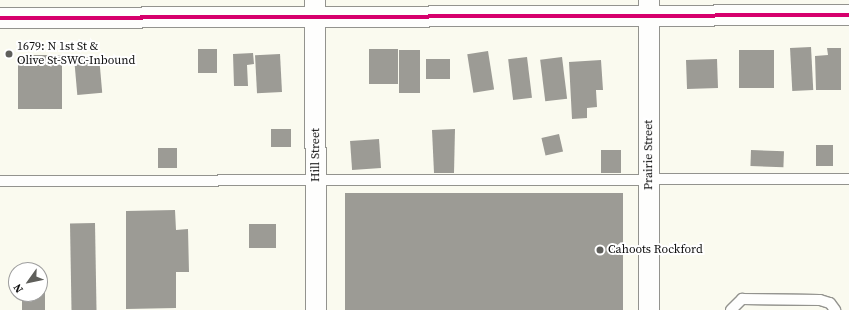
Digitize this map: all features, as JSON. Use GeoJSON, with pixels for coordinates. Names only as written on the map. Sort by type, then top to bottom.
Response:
{"type":"FeatureCollection","features":[{"type":"Feature","properties":{"kind":"street"},"geometry":{"type":"LineString","coordinates":[[0,18],[316,8],[649,8],[849,14]]}},
{"type":"Feature","properties":{"kind":"street","name":"Hill Street"},"geometry":{"type":"LineString","coordinates":[[316,8],[316,310]]}},
{"type":"Feature","properties":{"kind":"street","name":"Prairie Street"},"geometry":{"type":"LineString","coordinates":[[649,8],[650,310]]}},
{"type":"Feature","properties":{"kind":"lane"},"geometry":{"type":"LineString","coordinates":[[0,181],[316,182],[649,178],[849,179]]}},
{"type":"Feature","properties":{"kind":"lane"},"geometry":{"type":"LineString","coordinates":[[731,310],[742,299],[750,299],[820,300],[830,303],[835,310]]}},
{"type":"Feature","properties":{"kind":"building"},"geometry":{"type":"Polygon","coordinates":[[[811,47],[813,90],[792,91],[790,48],[811,47]]]}},
{"type":"Feature","properties":{"kind":"building"},"geometry":{"type":"Polygon","coordinates":[[[827,48],[841,48],[841,90],[816,90],[815,56],[828,55],[827,48]]]}},
{"type":"Feature","properties":{"kind":"building"},"geometry":{"type":"Polygon","coordinates":[[[198,49],[217,49],[217,73],[198,73],[198,49]]]}},
{"type":"Feature","properties":{"kind":"building"},"geometry":{"type":"Polygon","coordinates":[[[369,49],[398,49],[398,84],[369,84],[369,49]]]}},
{"type":"Feature","properties":{"kind":"building"},"geometry":{"type":"Polygon","coordinates":[[[399,50],[420,50],[420,93],[399,93],[399,50]]]}},
{"type":"Feature","properties":{"kind":"building"},"geometry":{"type":"Polygon","coordinates":[[[739,50],[774,50],[774,88],[739,88],[739,50]]]}},
{"type":"Feature","properties":{"kind":"building"},"geometry":{"type":"Polygon","coordinates":[[[488,51],[494,90],[473,93],[467,54],[488,51]]]}},
{"type":"Feature","properties":{"kind":"building"},"geometry":{"type":"Polygon","coordinates":[[[253,53],[254,64],[247,65],[248,86],[234,86],[233,54],[253,53]]]}},
{"type":"Feature","properties":{"kind":"building"},"geometry":{"type":"Polygon","coordinates":[[[280,54],[282,92],[257,93],[255,55],[280,54]]]}},
{"type":"Feature","properties":{"kind":"building"},"geometry":{"type":"Polygon","coordinates":[[[18,55],[62,55],[62,109],[18,109],[18,55]]]}},
{"type":"Feature","properties":{"kind":"building"},"geometry":{"type":"Polygon","coordinates":[[[99,56],[102,93],[77,95],[74,58],[99,56]]]}},
{"type":"Feature","properties":{"kind":"building"},"geometry":{"type":"Polygon","coordinates":[[[527,57],[532,98],[513,100],[508,59],[527,57]]]}},
{"type":"Feature","properties":{"kind":"building"},"geometry":{"type":"Polygon","coordinates":[[[562,57],[567,99],[545,101],[540,60],[562,57]]]}},
{"type":"Feature","properties":{"kind":"building"},"geometry":{"type":"Polygon","coordinates":[[[426,59],[450,59],[450,79],[426,79],[426,59]]]}},
{"type":"Feature","properties":{"kind":"building"},"geometry":{"type":"Polygon","coordinates":[[[717,59],[718,88],[687,89],[686,60],[717,59]]]}},
{"type":"Feature","properties":{"kind":"building"},"geometry":{"type":"Polygon","coordinates":[[[601,60],[603,90],[596,90],[597,107],[587,108],[587,118],[572,119],[569,62],[601,60]]]}},
{"type":"Feature","properties":{"kind":"building"},"geometry":{"type":"Polygon","coordinates":[[[271,129],[291,129],[291,147],[271,147],[271,129]]]}},
{"type":"Feature","properties":{"kind":"building"},"geometry":{"type":"Polygon","coordinates":[[[455,129],[454,173],[434,173],[432,130],[455,129]]]}},
{"type":"Feature","properties":{"kind":"building"},"geometry":{"type":"Polygon","coordinates":[[[559,134],[563,152],[546,156],[541,138],[559,134]]]}},
{"type":"Feature","properties":{"kind":"building"},"geometry":{"type":"Polygon","coordinates":[[[379,139],[381,168],[352,170],[350,141],[379,139]]]}},
{"type":"Feature","properties":{"kind":"building"},"geometry":{"type":"Polygon","coordinates":[[[816,145],[833,145],[833,166],[816,166],[816,145]]]}},
{"type":"Feature","properties":{"kind":"building"},"geometry":{"type":"Polygon","coordinates":[[[158,148],[177,148],[177,168],[158,168],[158,148]]]}},
{"type":"Feature","properties":{"kind":"building"},"geometry":{"type":"Polygon","coordinates":[[[601,150],[621,150],[621,173],[601,173],[601,150]]]}},
{"type":"Feature","properties":{"kind":"building"},"geometry":{"type":"Polygon","coordinates":[[[751,150],[784,151],[783,167],[750,166],[751,150]]]}},
{"type":"Feature","properties":{"kind":"building"},"geometry":{"type":"Polygon","coordinates":[[[345,193],[623,193],[623,310],[345,310],[345,193]]]}},
{"type":"Feature","properties":{"kind":"building"},"geometry":{"type":"Polygon","coordinates":[[[175,210],[176,230],[188,229],[189,272],[176,272],[176,308],[126,309],[126,211],[175,210]]]}},
{"type":"Feature","properties":{"kind":"building"},"geometry":{"type":"Polygon","coordinates":[[[70,223],[95,223],[97,310],[72,310],[70,223]]]}},
{"type":"Feature","properties":{"kind":"building"},"geometry":{"type":"Polygon","coordinates":[[[249,224],[276,224],[276,248],[249,248],[249,224]]]}},
{"type":"Feature","properties":{"kind":"building"},"geometry":{"type":"Polygon","coordinates":[[[22,302],[45,302],[45,310],[22,310],[22,302]]]}},
{"type":"Feature","properties":{"kind":"cycle path"},"geometry":{"type":"LineString","coordinates":[[0,18],[849,15]]}},
{"type":"Feature","properties":{"kind":"place","name":"1679: N 1st St & Olive St-SWC-Inbound"},"geometry":{"type":"Point","coordinates":[9,54]}},
{"type":"Feature","properties":{"kind":"place","name":"Cahoots Rockford"},"geometry":{"type":"Point","coordinates":[600,250]}}]}
